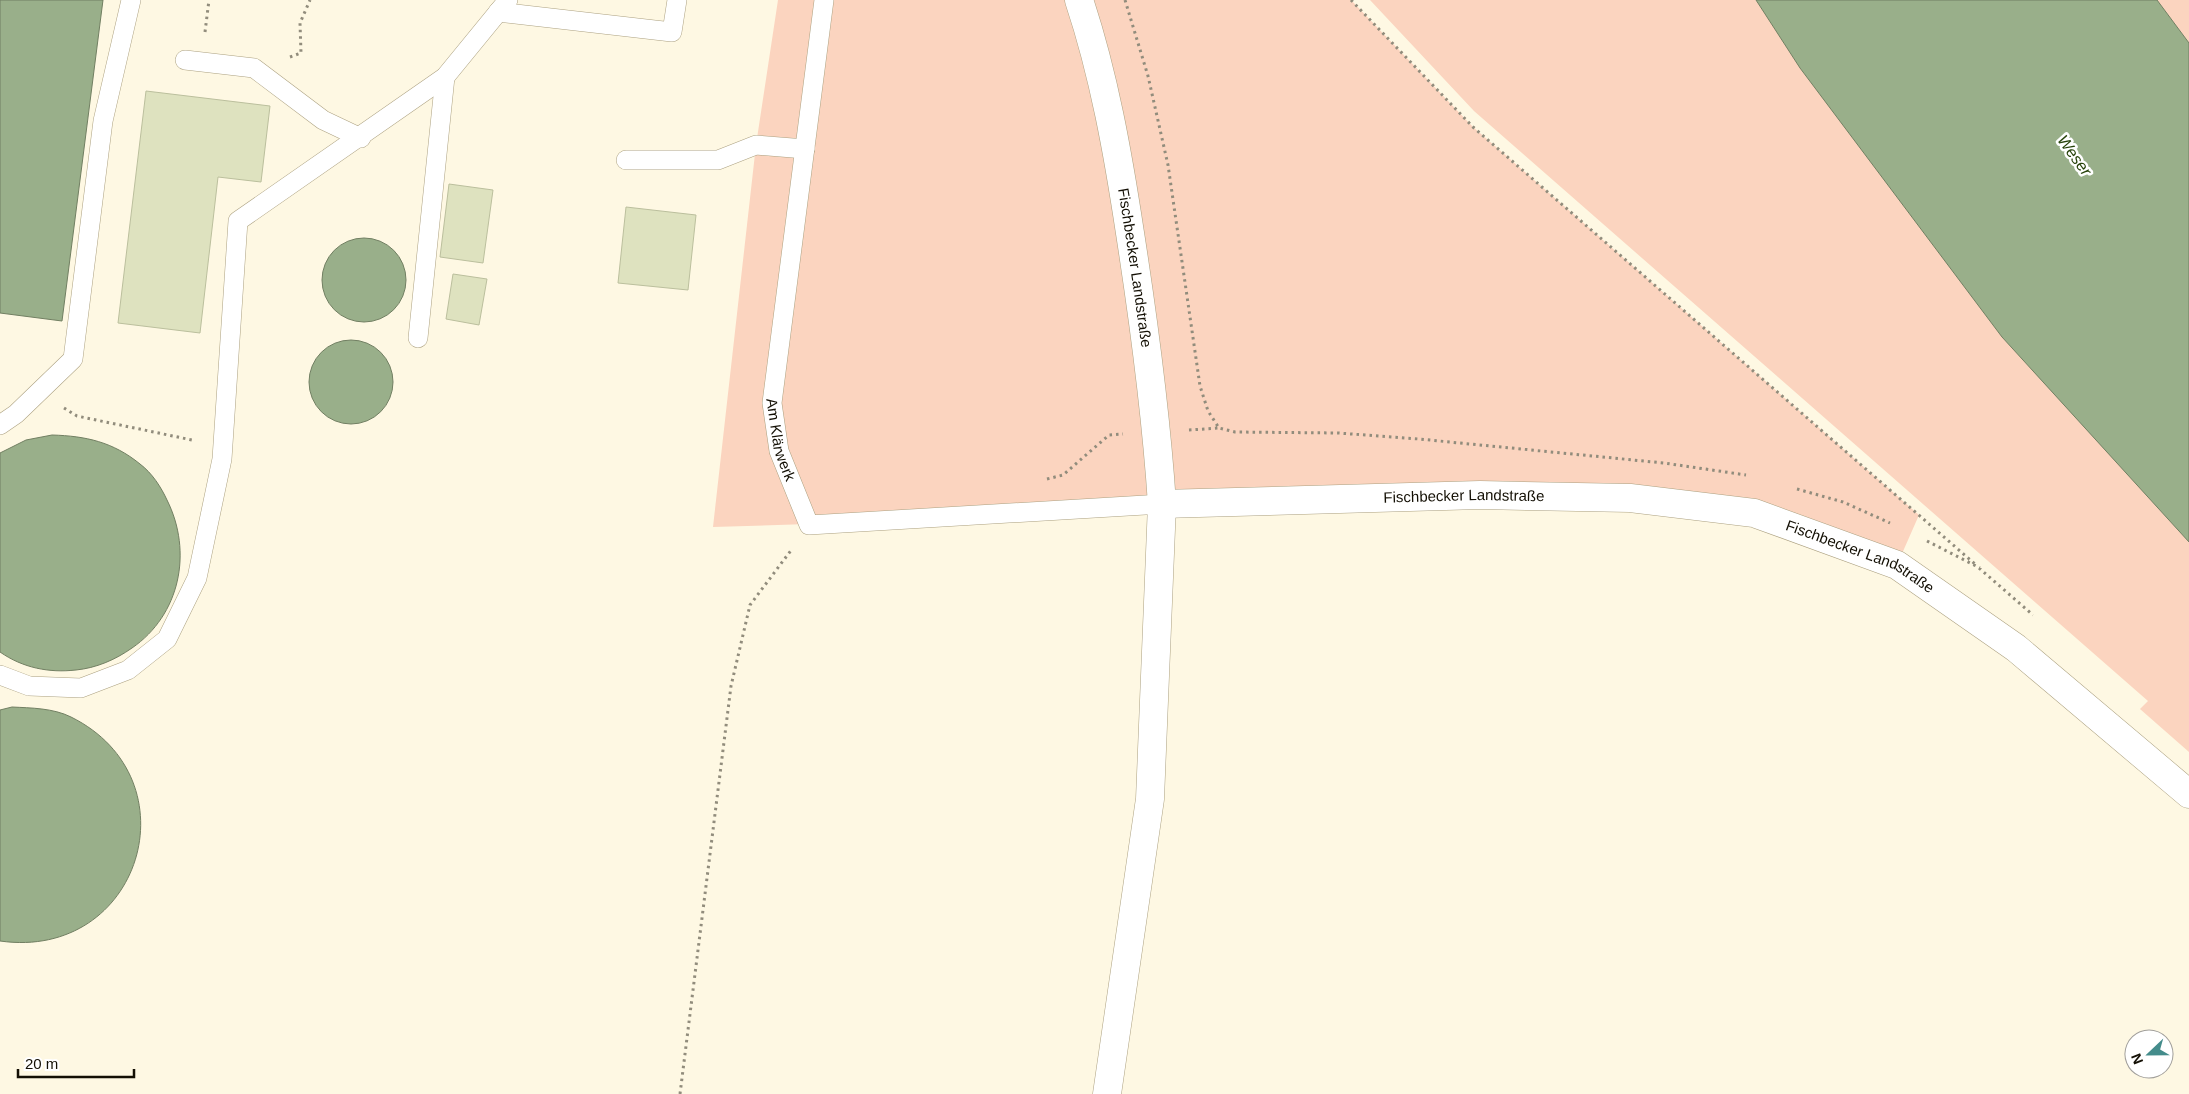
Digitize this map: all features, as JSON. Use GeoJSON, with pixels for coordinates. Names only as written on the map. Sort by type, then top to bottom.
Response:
{"type":"FeatureCollection","features":[{"type":"Feature","properties":{"kind":"main road","name":"Fischbecker Landstraße"},"geometry":{"type":"LineString","coordinates":[[1079,0],[1090,32],[1117,150],[1137,278],[1157,432],[1162,504],[1498,495],[1630,498],[1754,513],[1897,565],[2016,648],[2189,794]]}},
{"type":"Feature","properties":{"kind":"main road"},"geometry":{"type":"LineString","coordinates":[[1107,1094],[1150,800],[1162,504]]}},
{"type":"Feature","properties":{"kind":"lane"},"geometry":{"type":"LineString","coordinates":[[0,425],[16,414],[73,359],[102,121],[131,0]]}},
{"type":"Feature","properties":{"kind":"lane"},"geometry":{"type":"LineString","coordinates":[[0,675],[29,686],[81,688],[128,670],[167,639],[197,578],[222,458],[238,221],[361,138],[445,77],[503,6],[672,32],[677,0]]}},
{"type":"Feature","properties":{"kind":"lane","name":"Am Klärwerk"},"geometry":{"type":"LineString","coordinates":[[809,525],[779,451],[772,403],[824,0]]}},
{"type":"Feature","properties":{"kind":"lane"},"geometry":{"type":"LineString","coordinates":[[186,60],[254,68],[323,120],[361,138]]}},
{"type":"Feature","properties":{"kind":"lane"},"geometry":{"type":"LineString","coordinates":[[418,338],[445,77]]}},
{"type":"Feature","properties":{"kind":"lane"},"geometry":{"type":"LineString","coordinates":[[626,160],[718,160],[756,145],[805,149]]}},
{"type":"Feature","properties":{"kind":"lane"},"geometry":{"type":"LineString","coordinates":[[809,525],[1162,504]]}},
{"type":"Feature","properties":{"kind":"path"},"geometry":{"type":"LineString","coordinates":[[254,68],[301,53],[300,23],[310,0]]}},
{"type":"Feature","properties":{"kind":"path"},"geometry":{"type":"LineString","coordinates":[[1125,0],[1148,76],[1168,165],[1200,386],[1208,411],[1219,428]]}},
{"type":"Feature","properties":{"kind":"path"},"geometry":{"type":"LineString","coordinates":[[1351,0],[1473,127],[2038,620]]}},
{"type":"Feature","properties":{"kind":"path"},"geometry":{"type":"LineString","coordinates":[[39,391],[77,416],[222,446]]}},
{"type":"Feature","properties":{"kind":"path"},"geometry":{"type":"LineString","coordinates":[[1046,479],[1063,475],[1109,435],[1219,428],[1235,432],[1338,433],[1528,449],[1664,462],[1751,476]]}},
{"type":"Feature","properties":{"kind":"path"},"geometry":{"type":"LineString","coordinates":[[1788,487],[1843,502],[1895,526]]}},
{"type":"Feature","properties":{"kind":"path"},"geometry":{"type":"LineString","coordinates":[[680,1094],[731,686],[750,605],[809,525]]}},
{"type":"Feature","properties":{"kind":"path"},"geometry":{"type":"LineString","coordinates":[[1921,538],[1980,568]]}},
{"type":"Feature","properties":{"kind":"shaded area"},"geometry":{"type":"Polygon","coordinates":[[[778,0],[1351,0],[1473,127],[1919,515],[1897,565],[1754,513],[1630,498],[713,527],[756,145],[778,0]]]}},
{"type":"Feature","properties":{"kind":"shaded area"},"geometry":{"type":"Polygon","coordinates":[[[1370,0],[1756,0],[1800,68],[2002,337],[2189,542],[2189,752],[2140,709],[2148,701],[1474,111],[1370,0]]]}},
{"type":"Feature","properties":{"kind":"shaded area"},"geometry":{"type":"Polygon","coordinates":[[[2157,0],[2189,0],[2189,43],[2157,0]]]}},
{"type":"Feature","properties":{"kind":"water"},"geometry":{"type":"Polygon","coordinates":[[[0,0],[103,0],[62,321],[0,313],[0,0]]]}},
{"type":"Feature","properties":{"kind":"water","name":"Weser"},"geometry":{"type":"Polygon","coordinates":[[[1756,0],[2157,0],[2189,43],[2189,542],[2002,337],[1800,68],[1756,0]]]}},
{"type":"Feature","properties":{"kind":"water"},"geometry":{"type":"Polygon","coordinates":[[[364,238],[380,241],[394,250],[403,264],[406,280],[403,296],[394,310],[380,319],[364,322],[348,319],[334,310],[325,296],[322,280],[325,264],[334,250],[348,241],[364,238]]]}},
{"type":"Feature","properties":{"kind":"water"},"geometry":{"type":"Polygon","coordinates":[[[351,340],[367,343],[381,352],[390,366],[393,382],[390,398],[381,412],[367,421],[351,424],[335,421],[321,412],[312,398],[309,382],[312,366],[321,352],[335,343],[351,340]]]}},
{"type":"Feature","properties":{"kind":"water"},"geometry":{"type":"Polygon","coordinates":[[[52,435],[88,439],[109,445],[130,456],[156,480],[162,490],[175,520],[179,540],[180,561],[177,581],[171,600],[161,618],[148,634],[132,648],[112,660],[83,669],[66,671],[46,670],[27,666],[0,652],[0,453],[26,440],[52,435]]]}},
{"type":"Feature","properties":{"kind":"water"},"geometry":{"type":"Polygon","coordinates":[[[12,707],[42,709],[64,714],[110,745],[132,781],[141,820],[135,860],[117,895],[88,923],[49,940],[0,941],[0,710],[12,707]]]}},
{"type":"Feature","properties":{"kind":"building"},"geometry":{"type":"Polygon","coordinates":[[[146,91],[270,106],[261,182],[218,177],[200,333],[118,323],[146,91]]]}},
{"type":"Feature","properties":{"kind":"building"},"geometry":{"type":"Polygon","coordinates":[[[449,184],[493,190],[483,263],[440,257],[449,184]]]}},
{"type":"Feature","properties":{"kind":"building"},"geometry":{"type":"Polygon","coordinates":[[[626,207],[696,215],[688,290],[618,283],[626,207]]]}},
{"type":"Feature","properties":{"kind":"building"},"geometry":{"type":"Polygon","coordinates":[[[453,274],[487,279],[479,325],[446,319],[453,274]]]}}]}
